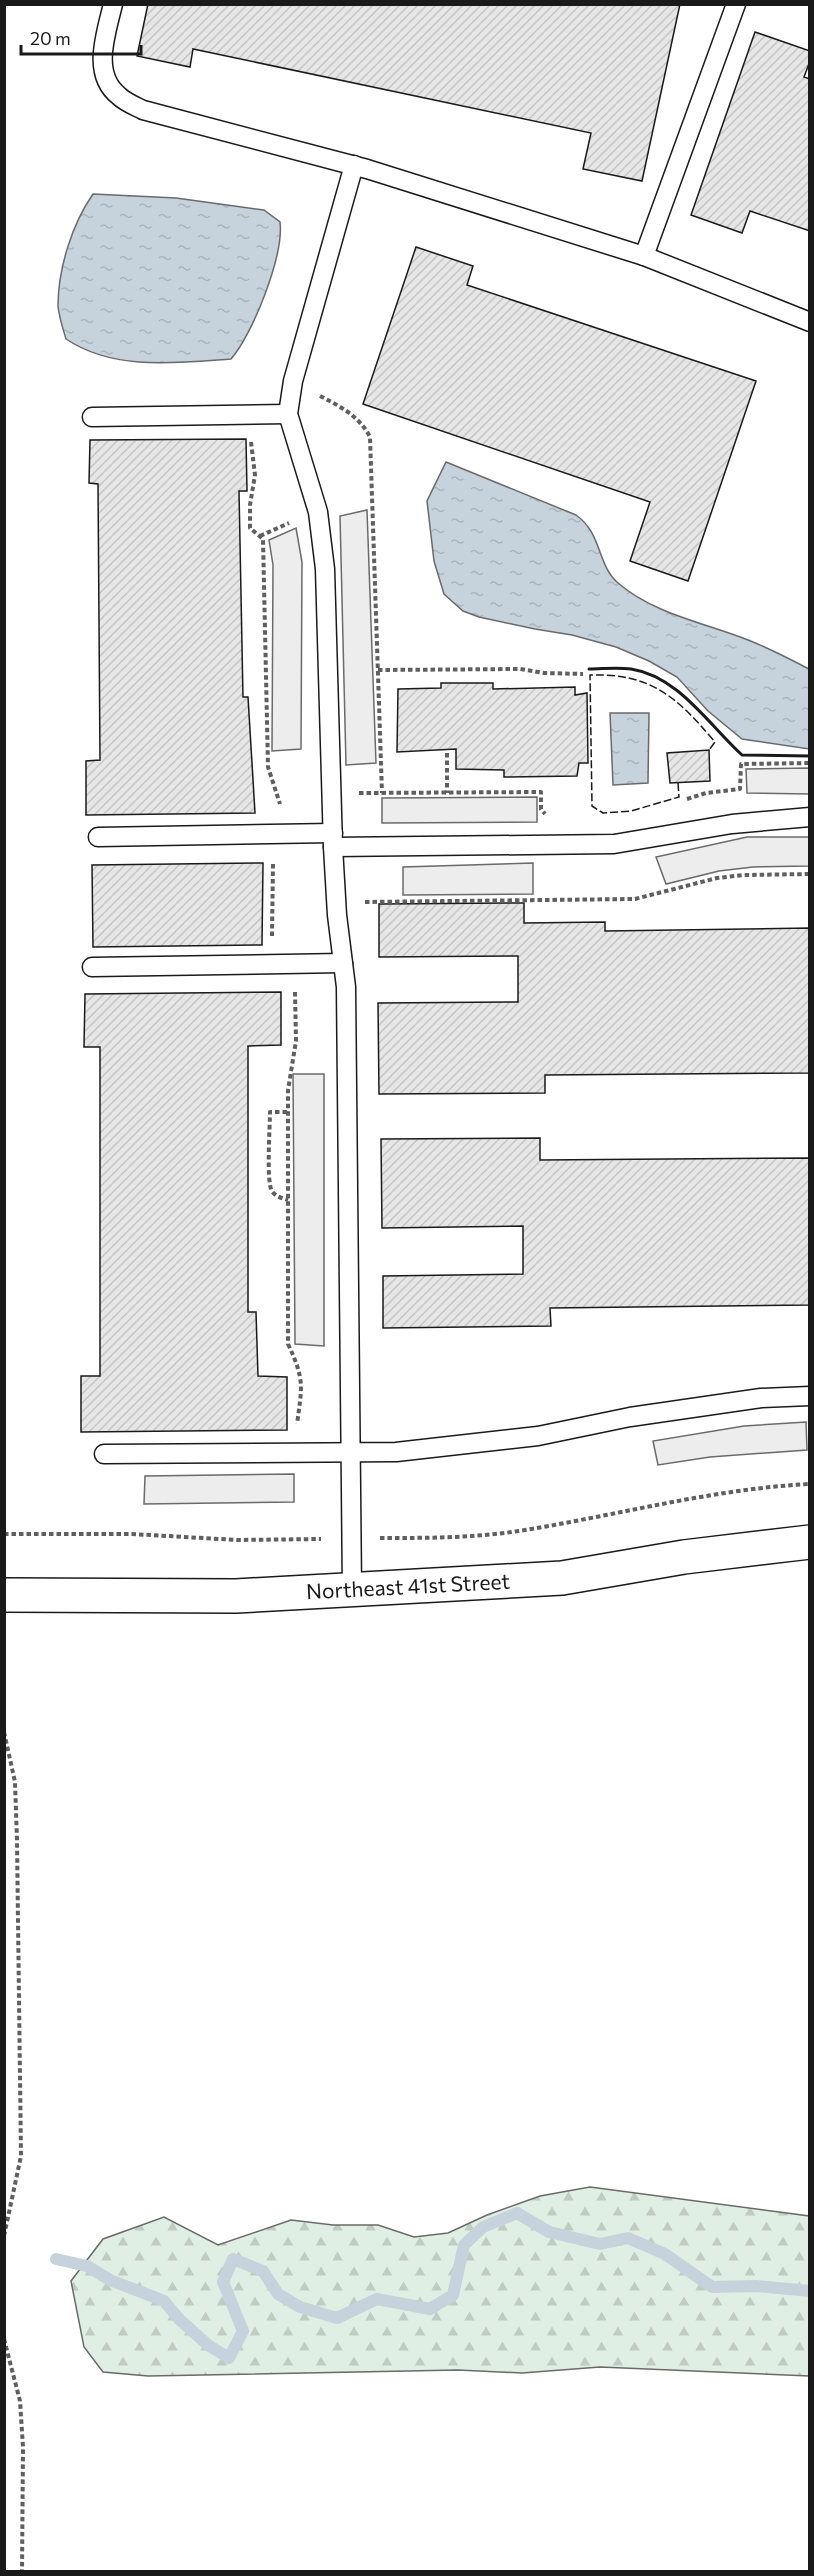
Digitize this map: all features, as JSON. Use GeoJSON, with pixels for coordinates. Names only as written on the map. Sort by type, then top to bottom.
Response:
{"type":"FeatureCollection","features":[{"type":"Feature","properties":{"kind":"street","name":"Northeast 41st Street"},"geometry":{"type":"LineString","coordinates":[[4,1595],[236,1596],[562,1578],[684,1557],[810,1542]]}},
{"type":"Feature","properties":{"kind":"lane"},"geometry":{"type":"LineString","coordinates":[[113,4],[103,45],[104,77],[118,96],[143,110],[354,165],[644,256],[810,322]]}},
{"type":"Feature","properties":{"kind":"lane"},"geometry":{"type":"LineString","coordinates":[[644,256],[736,4]]}},
{"type":"Feature","properties":{"kind":"lane"},"geometry":{"type":"LineString","coordinates":[[352,1590],[346,987],[333,840],[325,569],[318,512],[288,414],[293,381],[354,165]]}},
{"type":"Feature","properties":{"kind":"lane"},"geometry":{"type":"LineString","coordinates":[[92,417],[288,414]]}},
{"type":"Feature","properties":{"kind":"lane"},"geometry":{"type":"LineString","coordinates":[[98,837],[277,835],[333,840],[522,847],[614,844],[732,824],[810,817]]}},
{"type":"Feature","properties":{"kind":"lane"},"geometry":{"type":"LineString","coordinates":[[92,967],[343,963]]}},
{"type":"Feature","properties":{"kind":"lane"},"geometry":{"type":"LineString","coordinates":[[104,1454],[396,1452],[538,1436],[630,1417],[761,1398],[810,1396]]}},
{"type":"Feature","properties":{"kind":"path"},"geometry":{"type":"LineString","coordinates":[[293,381],[351,413],[365,427],[370,437],[382,793]]}},
{"type":"Feature","properties":{"kind":"path"},"geometry":{"type":"LineString","coordinates":[[251,415],[255,475],[250,505],[250,528],[263,539],[268,767],[280,803],[272,964]]}},
{"type":"Feature","properties":{"kind":"path"},"geometry":{"type":"LineString","coordinates":[[378,670],[520,669],[544,673],[583,674]]}},
{"type":"Feature","properties":{"kind":"path"},"geometry":{"type":"LineString","coordinates":[[447,753],[447,793]]}},
{"type":"Feature","properties":{"kind":"path"},"geometry":{"type":"LineString","coordinates":[[679,802],[706,793],[740,789],[741,764],[810,763]]}},
{"type":"Feature","properties":{"kind":"path"},"geometry":{"type":"LineString","coordinates":[[332,793],[541,792],[541,809],[545,814],[553,816]]}},
{"type":"Feature","properties":{"kind":"path"},"geometry":{"type":"LineString","coordinates":[[336,894],[367,902],[634,899],[717,878],[744,874],[810,874]]}},
{"type":"Feature","properties":{"kind":"path"},"geometry":{"type":"LineString","coordinates":[[295,964],[296,1041],[290,1069],[288,1112],[288,1344],[301,1373],[302,1383],[295,1454]]}},
{"type":"Feature","properties":{"kind":"path"},"geometry":{"type":"LineString","coordinates":[[288,1112],[270,1113],[269,1175],[270,1188],[273,1193],[288,1200]]}},
{"type":"Feature","properties":{"kind":"path"},"geometry":{"type":"LineString","coordinates":[[4,1534],[168,1534],[237,1540],[428,1538],[509,1532],[710,1494],[810,1484]]}},
{"type":"Feature","properties":{"kind":"path"},"geometry":{"type":"LineString","coordinates":[[4,1732],[15,1782],[21,2156],[4,2236]]}},
{"type":"Feature","properties":{"kind":"path"},"geometry":{"type":"LineString","coordinates":[[4,2339],[20,2401],[23,2447],[22,2571]]}},
{"type":"Feature","properties":{"kind":"green space"},"geometry":{"type":"Polygon","coordinates":[[[590,2187],[809,2216],[809,2376],[600,2367],[522,2373],[458,2370],[148,2376],[103,2372],[84,2347],[71,2281],[103,2239],[164,2217],[218,2245],[291,2220],[333,2225],[378,2225],[414,2237],[448,2233],[487,2215],[540,2196],[590,2187]]]}},
{"type":"Feature","properties":{"kind":"shaded area"},"geometry":{"type":"Polygon","coordinates":[[[367,510],[376,763],[346,765],[340,516],[367,510]]]}},
{"type":"Feature","properties":{"kind":"shaded area"},"geometry":{"type":"Polygon","coordinates":[[[296,528],[302,562],[301,749],[272,751],[273,565],[269,540],[296,528]]]}},
{"type":"Feature","properties":{"kind":"shaded area"},"geometry":{"type":"Polygon","coordinates":[[[809,768],[809,794],[747,793],[746,769],[809,768]]]}},
{"type":"Feature","properties":{"kind":"shaded area"},"geometry":{"type":"Polygon","coordinates":[[[537,797],[537,822],[382,823],[382,798],[537,797]]]}},
{"type":"Feature","properties":{"kind":"shaded area"},"geometry":{"type":"Polygon","coordinates":[[[747,837],[809,837],[809,866],[753,867],[719,871],[666,884],[656,857],[747,837]]]}},
{"type":"Feature","properties":{"kind":"shaded area"},"geometry":{"type":"Polygon","coordinates":[[[533,863],[533,894],[403,895],[403,867],[533,863]]]}},
{"type":"Feature","properties":{"kind":"shaded area"},"geometry":{"type":"Polygon","coordinates":[[[293,1074],[324,1074],[324,1346],[295,1344],[293,1074]]]}},
{"type":"Feature","properties":{"kind":"shaded area"},"geometry":{"type":"Polygon","coordinates":[[[806,1422],[807,1450],[710,1457],[658,1465],[653,1441],[744,1426],[806,1422]]]}},
{"type":"Feature","properties":{"kind":"shaded area"},"geometry":{"type":"Polygon","coordinates":[[[294,1474],[294,1502],[144,1504],[145,1476],[294,1474]]]}},
{"type":"Feature","properties":{"kind":"water"},"geometry":{"type":"Polygon","coordinates":[[[93,194],[176,198],[264,210],[280,222],[277,254],[265,294],[249,332],[231,359],[167,363],[125,360],[104,356],[66,339],[58,306],[61,277],[73,233],[93,194]]]}},
{"type":"Feature","properties":{"kind":"water"},"geometry":{"type":"Polygon","coordinates":[[[446,462],[576,515],[591,531],[611,576],[632,594],[647,603],[756,643],[809,669],[809,749],[742,739],[708,711],[677,677],[649,661],[616,647],[572,635],[479,617],[463,611],[444,594],[434,561],[427,501],[446,462]]]}},
{"type":"Feature","properties":{"kind":"water"},"geometry":{"type":"Polygon","coordinates":[[[610,713],[649,713],[648,783],[613,785],[610,713]]]}},
{"type":"Feature","properties":{"kind":"building"},"geometry":{"type":"Polygon","coordinates":[[[148,4],[680,4],[642,181],[583,169],[591,133],[193,49],[190,67],[137,56],[148,4]]]}},
{"type":"Feature","properties":{"kind":"building"},"geometry":{"type":"Polygon","coordinates":[[[755,32],[810,51],[810,61],[804,77],[810,79],[810,231],[750,211],[742,233],[691,215],[755,32]]]}},
{"type":"Feature","properties":{"kind":"building"},"geometry":{"type":"Polygon","coordinates":[[[416,247],[473,266],[467,285],[756,381],[688,581],[630,561],[650,502],[363,404],[416,247]]]}},
{"type":"Feature","properties":{"kind":"building"},"geometry":{"type":"Polygon","coordinates":[[[246,439],[247,491],[239,491],[243,697],[248,697],[255,813],[86,815],[86,761],[100,760],[98,484],[89,483],[90,440],[246,439]]]}},
{"type":"Feature","properties":{"kind":"building"},"geometry":{"type":"Polygon","coordinates":[[[441,683],[493,683],[493,689],[575,687],[575,695],[587,693],[588,763],[579,763],[577,776],[504,777],[504,770],[456,769],[456,749],[397,752],[398,689],[441,688],[441,683]]]}},
{"type":"Feature","properties":{"kind":"building"},"geometry":{"type":"Polygon","coordinates":[[[709,750],[710,781],[670,783],[667,753],[709,750]]]}},
{"type":"Feature","properties":{"kind":"building"},"geometry":{"type":"Polygon","coordinates":[[[263,863],[262,945],[93,947],[92,865],[263,863]]]}},
{"type":"Feature","properties":{"kind":"building"},"geometry":{"type":"Polygon","coordinates":[[[524,903],[524,923],[605,922],[605,931],[810,928],[810,1073],[545,1075],[545,1093],[379,1094],[378,1003],[518,1002],[518,956],[379,957],[379,904],[524,903]]]}},
{"type":"Feature","properties":{"kind":"building"},"geometry":{"type":"Polygon","coordinates":[[[281,992],[281,1045],[248,1046],[248,1312],[256,1312],[258,1376],[287,1377],[287,1430],[81,1432],[81,1376],[100,1376],[100,1047],[84,1047],[85,994],[281,992]]]}},
{"type":"Feature","properties":{"kind":"building"},"geometry":{"type":"Polygon","coordinates":[[[540,1138],[540,1160],[810,1158],[810,1305],[550,1308],[551,1326],[383,1328],[383,1276],[523,1274],[523,1226],[382,1228],[381,1139],[540,1138]]]}},
{"type":"Feature","properties":{"kind":"waterway"},"geometry":{"type":"LineString","coordinates":[[56,2259],[87,2266],[110,2280],[164,2301],[179,2319],[208,2345],[229,2358],[243,2331],[223,2282],[233,2259],[263,2271],[278,2294],[300,2307],[337,2318],[377,2299],[430,2309],[453,2295],[464,2245],[483,2227],[517,2213],[549,2232],[600,2244],[628,2238],[665,2254],[712,2287],[756,2286],[810,2291]]}},
{"type":"Feature","properties":{"kind":"fence"},"geometry":{"type":"LineString","coordinates":[[678,783],[679,797],[631,811],[603,813],[592,806],[590,675],[630,678],[661,691],[688,712],[715,742],[709,750]]}},
{"type":"Feature","properties":{"kind":"wall"},"geometry":{"type":"LineString","coordinates":[[589,669],[631,669],[648,673],[664,681],[692,703],[742,755],[810,756]]}}]}
